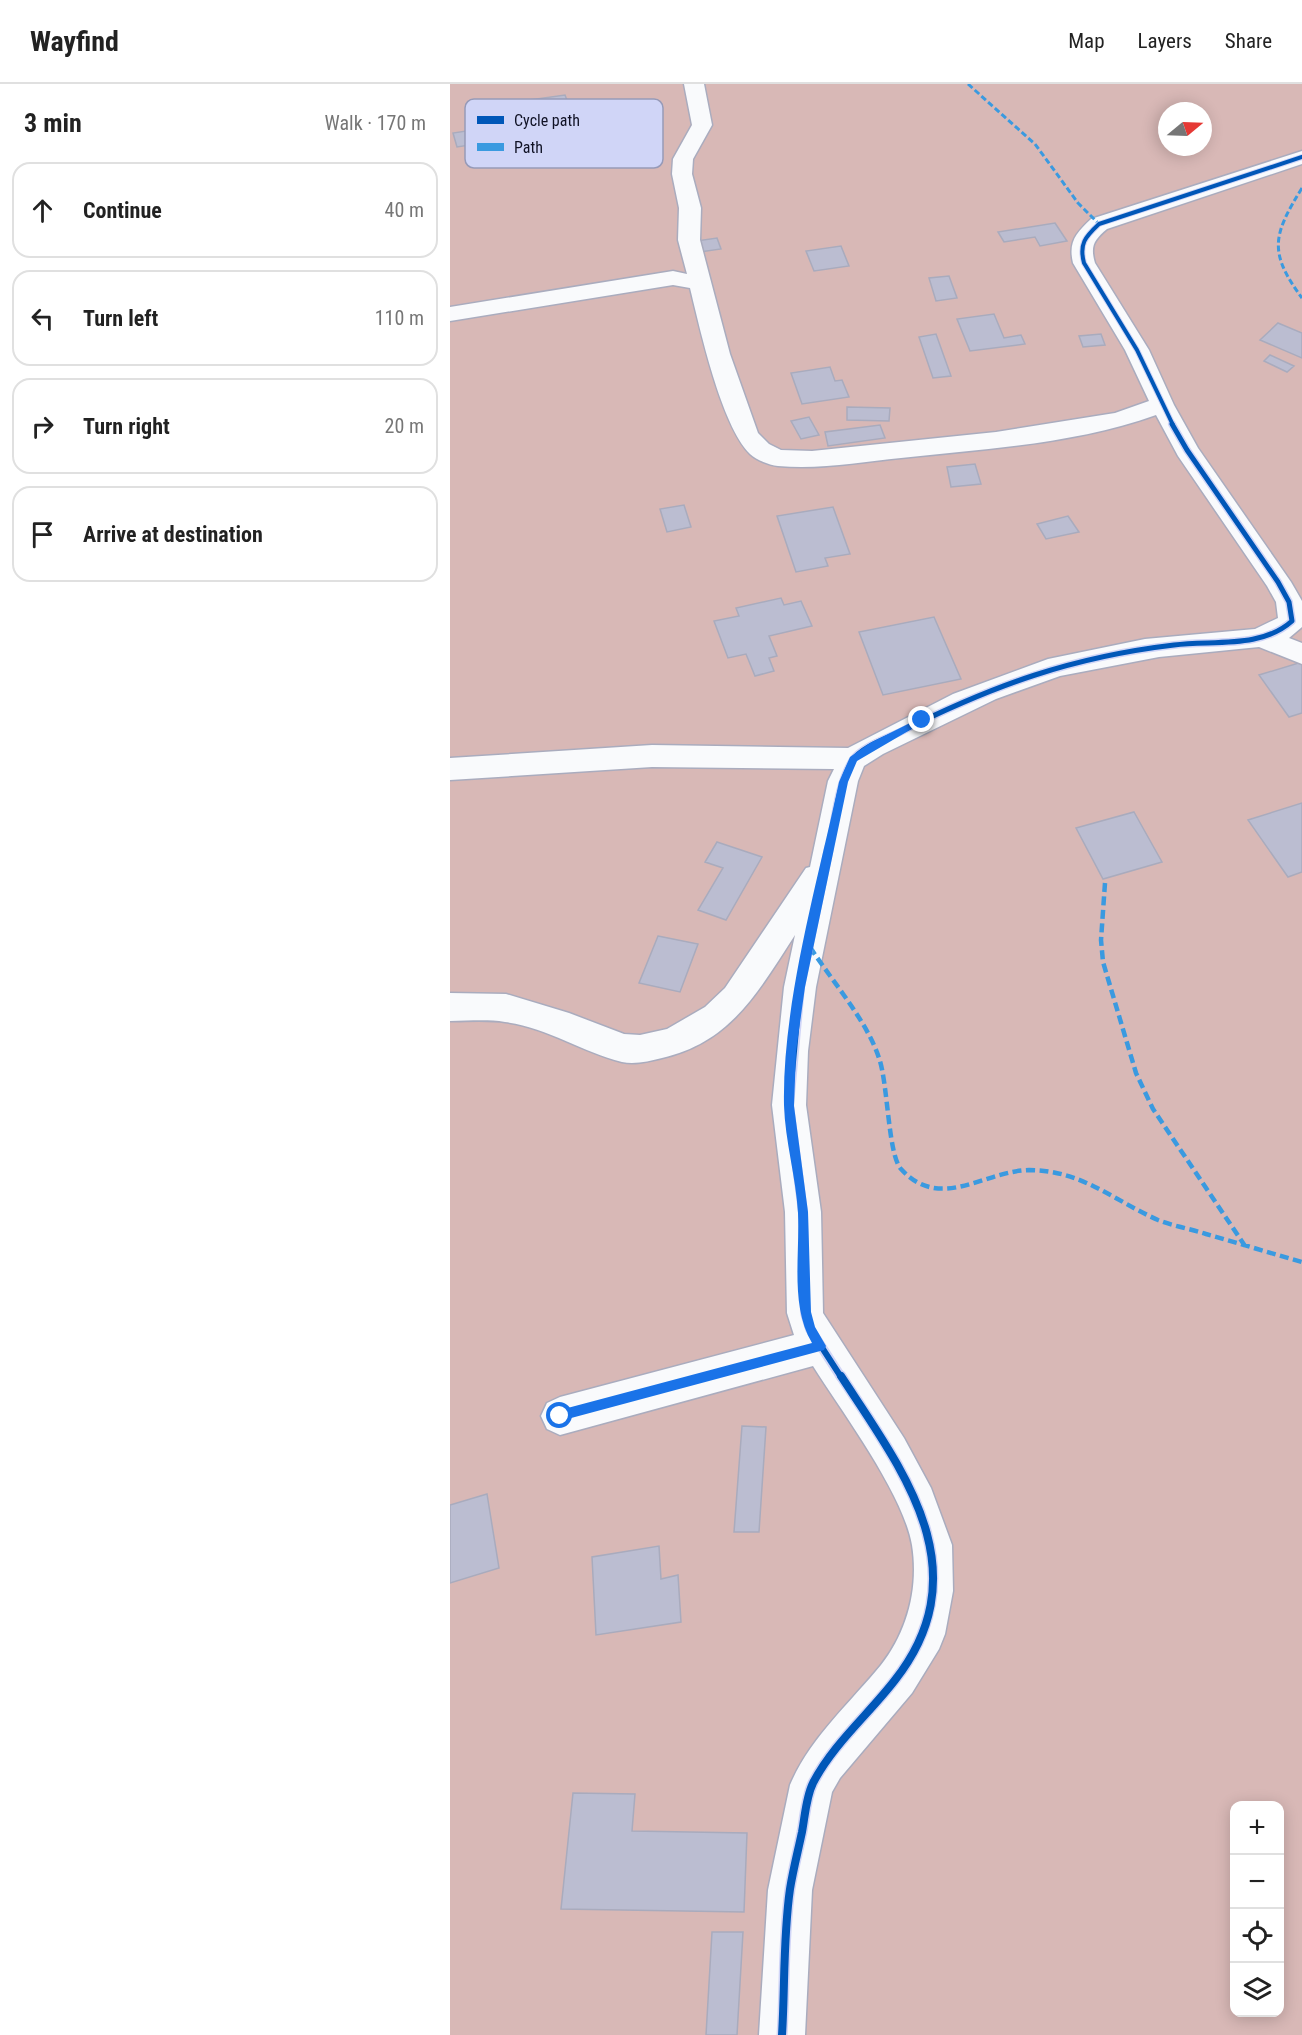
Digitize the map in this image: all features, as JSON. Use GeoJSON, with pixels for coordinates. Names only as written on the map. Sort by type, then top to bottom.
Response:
{"type":"FeatureCollection","features":[{"type":"Feature","properties":{"kind":"street"},"geometry":{"type":"LineString","coordinates":[[694,84],[702,125],[683,159],[682,174],[690,208],[689,240],[718,354],[747,435],[759,450],[777,458],[812,459],[996,440],[1119,420],[1162,405]]}},
{"type":"Feature","properties":{"kind":"street"},"geometry":{"type":"LineString","coordinates":[[782,2035],[790,1890],[812,1785],[825,1763],[897,1678],[924,1634],[933,1591],[932,1545],[917,1502],[890,1452],[820,1346],[810,1329],[805,1312],[803,1212],[789,1106],[792,1051],[800,987],[843,782],[853,759],[873,746],[922,720],[1008,683],[1106,654],[1186,643],[1263,638],[1287,629],[1292,621],[1289,602],[1278,582],[1187,450],[1162,405],[1137,350],[1084,263],[1080,249],[1082,240],[1100,224],[1302,157]]}},
{"type":"Feature","properties":{"kind":"street"},"geometry":{"type":"LineString","coordinates":[[450,314],[673,278],[701,284]]}},
{"type":"Feature","properties":{"kind":"street"},"geometry":{"type":"LineString","coordinates":[[1263,638],[1302,654]]}},
{"type":"Feature","properties":{"kind":"street"},"geometry":{"type":"LineString","coordinates":[[450,769],[608,755],[781,755],[853,759]]}},
{"type":"Feature","properties":{"kind":"street"},"geometry":{"type":"LineString","coordinates":[[450,1007],[506,1008],[569,1027],[623,1048],[640,1049],[671,1042],[690,1034],[716,1017],[736,998],[825,865]]}},
{"type":"Feature","properties":{"kind":"street"},"geometry":{"type":"LineString","coordinates":[[560,1416],[820,1346]]}},
{"type":"Feature","properties":{"kind":"shaded area"},"geometry":{"type":"Polygon","coordinates":[[[450,84],[1302,84],[1302,2035],[450,2035],[450,84]]]}},
{"type":"Feature","properties":{"kind":"building"},"geometry":{"type":"Polygon","coordinates":[[[565,95],[566,99],[536,99],[565,95]]]}},
{"type":"Feature","properties":{"kind":"building"},"geometry":{"type":"Polygon","coordinates":[[[465,131],[465,146],[457,147],[453,133],[465,131]]]}},
{"type":"Feature","properties":{"kind":"building"},"geometry":{"type":"Polygon","coordinates":[[[1055,223],[1067,241],[1040,246],[1035,237],[1004,242],[998,232],[1055,223]]]}},
{"type":"Feature","properties":{"kind":"building"},"geometry":{"type":"Polygon","coordinates":[[[717,238],[721,249],[700,252],[696,241],[717,238]]]}},
{"type":"Feature","properties":{"kind":"building"},"geometry":{"type":"Polygon","coordinates":[[[841,246],[849,266],[814,271],[806,251],[841,246]]]}},
{"type":"Feature","properties":{"kind":"building"},"geometry":{"type":"Polygon","coordinates":[[[949,276],[957,298],[936,301],[929,278],[949,276]]]}},
{"type":"Feature","properties":{"kind":"building"},"geometry":{"type":"Polygon","coordinates":[[[994,314],[1004,338],[1021,335],[1025,344],[970,351],[957,319],[994,314]]]}},
{"type":"Feature","properties":{"kind":"building"},"geometry":{"type":"Polygon","coordinates":[[[1278,323],[1302,333],[1302,358],[1260,340],[1278,323]]]}},
{"type":"Feature","properties":{"kind":"building"},"geometry":{"type":"Polygon","coordinates":[[[936,334],[951,376],[933,378],[919,337],[936,334]]]}},
{"type":"Feature","properties":{"kind":"building"},"geometry":{"type":"Polygon","coordinates":[[[1101,334],[1105,345],[1083,347],[1079,336],[1101,334]]]}},
{"type":"Feature","properties":{"kind":"building"},"geometry":{"type":"Polygon","coordinates":[[[1270,355],[1294,366],[1287,372],[1264,361],[1270,355]]]}},
{"type":"Feature","properties":{"kind":"building"},"geometry":{"type":"Polygon","coordinates":[[[830,367],[835,381],[842,380],[849,397],[802,404],[791,373],[830,367]]]}},
{"type":"Feature","properties":{"kind":"building"},"geometry":{"type":"Polygon","coordinates":[[[847,407],[890,408],[889,421],[847,420],[847,407]]]}},
{"type":"Feature","properties":{"kind":"building"},"geometry":{"type":"Polygon","coordinates":[[[809,417],[819,435],[801,439],[791,421],[809,417]]]}},
{"type":"Feature","properties":{"kind":"building"},"geometry":{"type":"Polygon","coordinates":[[[880,425],[885,438],[828,446],[825,432],[880,425]]]}},
{"type":"Feature","properties":{"kind":"building"},"geometry":{"type":"Polygon","coordinates":[[[975,464],[981,484],[951,487],[947,467],[975,464]]]}},
{"type":"Feature","properties":{"kind":"building"},"geometry":{"type":"Polygon","coordinates":[[[684,505],[691,527],[667,532],[660,509],[684,505]]]}},
{"type":"Feature","properties":{"kind":"building"},"geometry":{"type":"Polygon","coordinates":[[[833,507],[850,554],[825,558],[828,566],[796,572],[777,516],[833,507]]]}},
{"type":"Feature","properties":{"kind":"building"},"geometry":{"type":"Polygon","coordinates":[[[1068,516],[1079,532],[1046,539],[1037,524],[1068,516]]]}},
{"type":"Feature","properties":{"kind":"building"},"geometry":{"type":"Polygon","coordinates":[[[781,598],[784,605],[801,601],[812,626],[769,636],[777,656],[769,658],[774,671],[755,676],[746,654],[728,658],[714,621],[739,616],[736,608],[781,598]]]}},
{"type":"Feature","properties":{"kind":"building"},"geometry":{"type":"Polygon","coordinates":[[[934,617],[961,679],[883,695],[859,632],[934,617]]]}},
{"type":"Feature","properties":{"kind":"building"},"geometry":{"type":"Polygon","coordinates":[[[1302,662],[1302,713],[1289,717],[1259,675],[1302,662]]]}},
{"type":"Feature","properties":{"kind":"building"},"geometry":{"type":"Polygon","coordinates":[[[1302,803],[1302,872],[1288,877],[1248,820],[1302,803]]]}},
{"type":"Feature","properties":{"kind":"building"},"geometry":{"type":"Polygon","coordinates":[[[1134,812],[1162,862],[1103,879],[1076,828],[1134,812]]]}},
{"type":"Feature","properties":{"kind":"building"},"geometry":{"type":"Polygon","coordinates":[[[717,842],[762,857],[726,920],[698,910],[723,868],[705,862],[717,842]]]}},
{"type":"Feature","properties":{"kind":"building"},"geometry":{"type":"Polygon","coordinates":[[[658,936],[698,944],[680,992],[639,983],[658,936]]]}},
{"type":"Feature","properties":{"kind":"building"},"geometry":{"type":"Polygon","coordinates":[[[742,1426],[766,1427],[759,1532],[734,1532],[742,1426]]]}},
{"type":"Feature","properties":{"kind":"building"},"geometry":{"type":"Polygon","coordinates":[[[487,1494],[499,1568],[450,1583],[450,1505],[487,1494]]]}},
{"type":"Feature","properties":{"kind":"building"},"geometry":{"type":"Polygon","coordinates":[[[659,1546],[661,1579],[678,1575],[681,1622],[596,1635],[592,1557],[659,1546]]]}},
{"type":"Feature","properties":{"kind":"building"},"geometry":{"type":"Polygon","coordinates":[[[573,1793],[635,1794],[632,1831],[747,1833],[744,1912],[561,1909],[573,1793]]]}},
{"type":"Feature","properties":{"kind":"building"},"geometry":{"type":"Polygon","coordinates":[[[712,1932],[743,1932],[737,2035],[706,2035],[712,1932]]]}},
{"type":"Feature","properties":{"kind":"marked path"},"geometry":{"type":"LineString","coordinates":[[968,84],[1035,144],[1078,203],[1099,224]]}},
{"type":"Feature","properties":{"kind":"marked path"},"geometry":{"type":"LineString","coordinates":[[1302,188],[1284,219],[1276,243],[1277,255],[1282,267],[1302,298]]}},
{"type":"Feature","properties":{"kind":"marked path"},"geometry":{"type":"LineString","coordinates":[[1105,883],[1101,940],[1103,962],[1136,1073],[1153,1109],[1245,1246]]}},
{"type":"Feature","properties":{"kind":"marked path"},"geometry":{"type":"LineString","coordinates":[[810,947],[872,1040],[880,1060],[889,1105],[893,1156],[899,1167],[913,1180],[937,1189],[964,1186],[1027,1170],[1055,1173],[1082,1179],[1159,1220],[1302,1262]]}},
{"type":"Feature","properties":{"kind":"cycle path"},"geometry":{"type":"LineString","coordinates":[[782,2035],[790,1890],[812,1785],[825,1763],[897,1678],[924,1634],[933,1591],[932,1545],[917,1502],[890,1452],[810,1329],[805,1313],[803,1212],[789,1105],[792,1051],[800,987],[843,781],[853,759],[873,746],[963,702],[1034,673],[1072,662],[1130,651],[1255,639],[1283,629],[1292,621],[1289,602],[1278,582],[1187,450],[1162,405],[1137,350],[1084,263],[1081,245],[1085,237],[1099,224],[1302,157]]}},
{"type":"Feature","properties":{"kind":"route"},"geometry":{"type":"LineString","coordinates":[[560,1416],[820,1346],[810,1329],[805,1312],[803,1212],[789,1106],[792,1051],[800,987],[843,782],[853,759],[922,720]]}}]}
